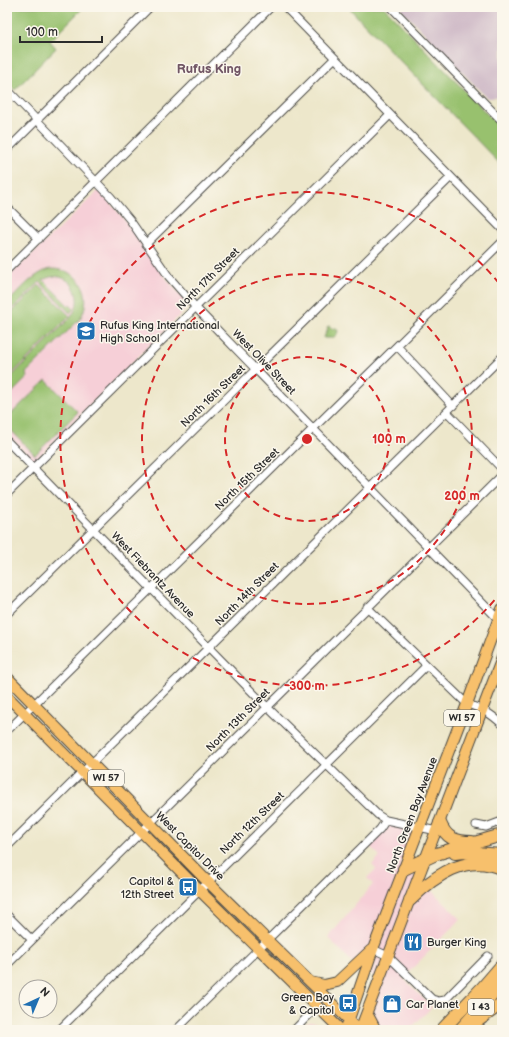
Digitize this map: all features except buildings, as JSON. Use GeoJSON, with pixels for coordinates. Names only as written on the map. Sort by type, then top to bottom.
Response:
{"type":"FeatureCollection","features":[{"type":"Feature","properties":{"kind":"highway"},"geometry":{"type":"LineString","coordinates":[[438,827],[450,837],[458,841],[477,842]]}},
{"type":"Feature","properties":{"kind":"highway"},"geometry":{"type":"LineString","coordinates":[[404,869],[436,854],[502,835]]}},
{"type":"Feature","properties":{"kind":"highway"},"geometry":{"type":"LineString","coordinates":[[428,859],[435,859],[454,853],[463,852],[502,855]]}},
{"type":"Feature","properties":{"kind":"highway"},"geometry":{"type":"LineString","coordinates":[[410,900],[432,879],[459,866],[482,864],[491,865],[502,869]]}},
{"type":"Feature","properties":{"kind":"highway","name":"I 43"},"geometry":{"type":"LineString","coordinates":[[442,1030],[502,965]]}},
{"type":"Feature","properties":{"kind":"highway","name":"I 43"},"geometry":{"type":"LineString","coordinates":[[460,1030],[502,982]]}},
{"type":"Feature","properties":{"kind":"highway"},"geometry":{"type":"LineString","coordinates":[[464,1030],[502,1003]]}},
{"type":"Feature","properties":{"kind":"main road","name":"North Green Bay Avenue"},"geometry":{"type":"LineString","coordinates":[[347,1025],[373,949],[500,620],[502,609]]}},
{"type":"Feature","properties":{"kind":"main road","name":"WI 57"},"geometry":{"type":"LineString","coordinates":[[360,1030],[410,900],[428,859],[438,827],[502,658]]}},
{"type":"Feature","properties":{"kind":"main road","name":"West Capitol Drive"},"geometry":{"type":"LineString","coordinates":[[7,677],[150,823],[310,982],[347,1025],[360,1030]]}},
{"type":"Feature","properties":{"kind":"main road","name":"WI 57"},"geometry":{"type":"LineString","coordinates":[[7,696],[81,772],[341,1030]]}},
{"type":"Feature","properties":{"kind":"main road","name":"WI 57"},"geometry":{"type":"LineString","coordinates":[[310,982],[324,985],[337,982],[373,949]]}},
{"type":"Feature","properties":{"kind":"main road"},"geometry":{"type":"LineString","coordinates":[[366,1013],[376,1030]]}},
{"type":"Feature","properties":{"kind":"street"},"geometry":{"type":"LineString","coordinates":[[7,150],[150,7]]}},
{"type":"Feature","properties":{"kind":"street"},"geometry":{"type":"LineString","coordinates":[[7,270],[271,7]]}},
{"type":"Feature","properties":{"kind":"street"},"geometry":{"type":"LineString","coordinates":[[285,7],[502,229]]}},
{"type":"Feature","properties":{"kind":"street"},"geometry":{"type":"LineString","coordinates":[[392,7],[502,121]]}},
{"type":"Feature","properties":{"kind":"street"},"geometry":{"type":"LineString","coordinates":[[146,244],[335,58]]}},
{"type":"Feature","properties":{"kind":"street","name":"West Olive Street"},"geometry":{"type":"LineString","coordinates":[[7,89],[97,180],[130,220],[169,277],[195,307],[500,620]]}},
{"type":"Feature","properties":{"kind":"street","name":"North 17th Street"},"geometry":{"type":"LineString","coordinates":[[7,494],[390,114]]}},
{"type":"Feature","properties":{"kind":"street","name":"North 16th Street"},"geometry":{"type":"LineString","coordinates":[[7,614],[451,176]]}},
{"type":"Feature","properties":{"kind":"street"},"geometry":{"type":"LineString","coordinates":[[7,207],[39,239]]}},
{"type":"Feature","properties":{"kind":"street","name":"North 15th Street"},"geometry":{"type":"LineString","coordinates":[[7,731],[502,242]]}},
{"type":"Feature","properties":{"kind":"street"},"geometry":{"type":"LineString","coordinates":[[397,346],[453,406]]}},
{"type":"Feature","properties":{"kind":"street","name":"North 14th Street"},"geometry":{"type":"LineString","coordinates":[[7,847],[81,772],[502,357]]}},
{"type":"Feature","properties":{"kind":"street"},"geometry":{"type":"LineString","coordinates":[[447,412],[502,469]]}},
{"type":"Feature","properties":{"kind":"street","name":"West Fiebrantz Avenue"},"geometry":{"type":"LineString","coordinates":[[7,441],[208,648],[378,815],[386,820],[419,827],[438,827]]}},
{"type":"Feature","properties":{"kind":"street","name":"North 13th Street"},"geometry":{"type":"LineString","coordinates":[[7,965],[502,474]]}},
{"type":"Feature","properties":{"kind":"street"},"geometry":{"type":"LineString","coordinates":[[367,607],[426,666],[467,704],[483,709],[502,724]]}},
{"type":"Feature","properties":{"kind":"street","name":"North 12th Street"},"geometry":{"type":"LineString","coordinates":[[59,1030],[426,666]]}},
{"type":"Feature","properties":{"kind":"street"},"geometry":{"type":"LineString","coordinates":[[176,1030],[380,828],[386,820]]}},
{"type":"Feature","properties":{"kind":"street"},"geometry":{"type":"LineString","coordinates":[[476,825],[486,826],[502,821]]}},
{"type":"Feature","properties":{"kind":"street"},"geometry":{"type":"LineString","coordinates":[[7,915],[32,940]]}},
{"type":"Feature","properties":{"kind":"street"},"geometry":{"type":"LineString","coordinates":[[373,949],[388,956],[432,999],[439,1001],[445,1000],[488,956]]}},
{"type":"Feature","properties":{"kind":"street"},"geometry":{"type":"LineString","coordinates":[[294,1030],[318,1006]]}},
{"type":"Feature","properties":{"kind":"shaded area"},"geometry":{"type":"Polygon","coordinates":[[[399,7],[502,7],[502,94],[492,98],[487,98],[399,7]]]}},
{"type":"Feature","properties":{"kind":"shaded area","name":"Rufus King International High School"},"geometry":{"type":"Polygon","coordinates":[[[99,190],[125,220],[154,263],[189,306],[34,461],[7,434],[7,278],[99,190]]]}},
{"type":"Feature","properties":{"kind":"shaded area"},"geometry":{"type":"Polygon","coordinates":[[[390,824],[415,828],[401,864],[461,919],[403,978],[432,1007],[409,1030],[379,1030],[371,1011],[383,982],[351,961],[328,938],[373,884],[367,878],[376,869],[372,865],[380,856],[368,845],[390,824]]]}},
{"type":"Feature","properties":{"kind":"shaded area"},"geometry":{"type":"Polygon","coordinates":[[[307,1023],[317,1023],[322,1030],[299,1030],[307,1023]]]}},
{"type":"Feature","properties":{"kind":"green space"},"geometry":{"type":"Polygon","coordinates":[[[7,7],[84,7],[50,41],[56,48],[15,90],[7,83],[7,7]]]}},
{"type":"Feature","properties":{"kind":"green space"},"geometry":{"type":"Polygon","coordinates":[[[348,7],[384,7],[492,119],[501,112],[499,107],[502,104],[502,166],[348,7]]]}},
{"type":"Feature","properties":{"kind":"green space"},"geometry":{"type":"Polygon","coordinates":[[[50,269],[69,273],[82,284],[86,300],[84,310],[80,319],[26,373],[28,377],[8,397],[7,403],[7,381],[70,318],[75,310],[77,301],[73,286],[67,280],[60,277],[52,277],[43,280],[69,306],[70,305],[74,309],[70,313],[40,282],[7,314],[7,303],[32,279],[50,269]]]}},
{"type":"Feature","properties":{"kind":"green space"},"geometry":{"type":"Polygon","coordinates":[[[39,285],[70,316],[7,379],[7,317],[39,285]]]}},
{"type":"Feature","properties":{"kind":"green space"},"geometry":{"type":"Polygon","coordinates":[[[329,326],[333,329],[335,327],[338,331],[337,334],[333,338],[324,338],[328,330],[327,327],[329,326]]]}},
{"type":"Feature","properties":{"kind":"green space"},"geometry":{"type":"Polygon","coordinates":[[[46,380],[78,412],[35,455],[7,426],[7,418],[46,380]]]}},
{"type":"Feature","properties":{"kind":"place","name":"Rufus King International High School"},"geometry":{"type":"Point","coordinates":[86,331]}},
{"type":"Feature","properties":{"kind":"place","name":"Capitol & 12th Street"},"geometry":{"type":"Point","coordinates":[188,887]}},
{"type":"Feature","properties":{"kind":"place","name":"Burger King"},"geometry":{"type":"Point","coordinates":[413,942]}},
{"type":"Feature","properties":{"kind":"place","name":"Green Bay & Capitol"},"geometry":{"type":"Point","coordinates":[348,1003]}},
{"type":"Feature","properties":{"kind":"place","name":"Car Planet"},"geometry":{"type":"Point","coordinates":[392,1004]}},
{"type":"Feature","properties":{"kind":"district","name":"Rufus King"},"geometry":{"type":"Point","coordinates":[209,69]}}]}
